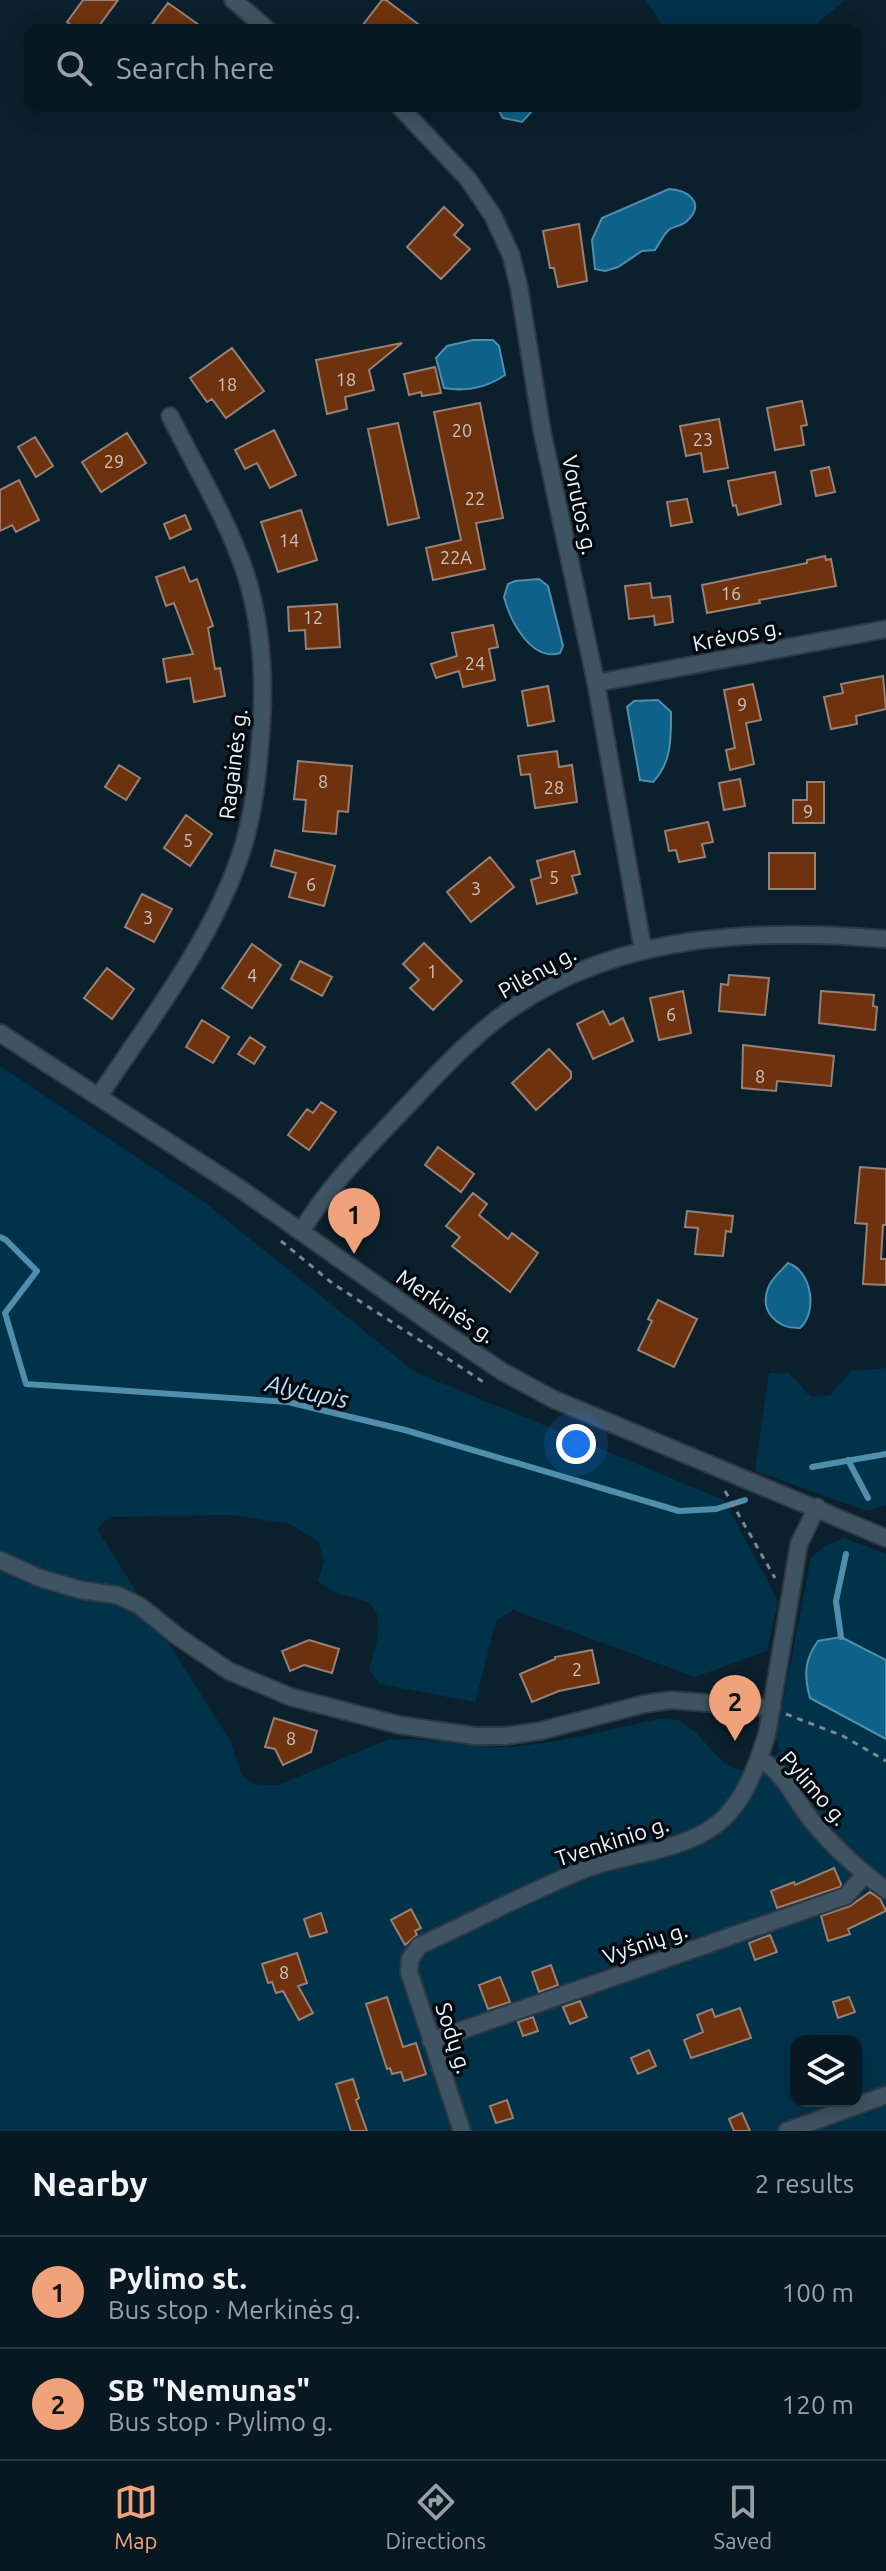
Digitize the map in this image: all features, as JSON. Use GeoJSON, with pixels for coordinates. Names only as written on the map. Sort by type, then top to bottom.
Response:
{"type":"FeatureCollection","features":[{"type":"Feature","properties":{"kind":"street"},"geometry":{"type":"LineString","coordinates":[[233,0],[261,24]]}},
{"type":"Feature","properties":{"kind":"street","name":"Vorutos g."},"geometry":{"type":"LineString","coordinates":[[405,112],[468,179],[493,216],[511,255],[542,431],[596,683],[643,950]]}},
{"type":"Feature","properties":{"kind":"street","name":"Ragainės g."},"geometry":{"type":"LineString","coordinates":[[99,1096],[169,991],[227,887],[248,825],[258,772],[263,673],[255,610],[234,543],[170,416]]}},
{"type":"Feature","properties":{"kind":"street","name":"Krėvos g."},"geometry":{"type":"LineString","coordinates":[[596,683],[886,629]]}},
{"type":"Feature","properties":{"kind":"street","name":"Pilėnų g."},"geometry":{"type":"LineString","coordinates":[[301,1232],[377,1137],[427,1084],[512,1008],[580,972],[643,950],[712,938],[838,935],[886,939]]}},
{"type":"Feature","properties":{"kind":"street","name":"Merkinės g."},"geometry":{"type":"LineString","coordinates":[[0,1033],[301,1232],[503,1372],[553,1399],[886,1538]]}},
{"type":"Feature","properties":{"kind":"street","name":"Pylimo g."},"geometry":{"type":"LineString","coordinates":[[817,1507],[799,1544],[772,1708],[759,1759],[771,1765],[812,1821],[865,1874],[886,1890]]}},
{"type":"Feature","properties":{"kind":"street"},"geometry":{"type":"LineString","coordinates":[[0,1560],[40,1578],[81,1590],[117,1595],[140,1606],[190,1645],[241,1677],[291,1697],[399,1725],[476,1736],[506,1736],[671,1700],[772,1708]]}},
{"type":"Feature","properties":{"kind":"street","name":"Tvenkinio g."},"geometry":{"type":"LineString","coordinates":[[410,1959],[419,1946],[580,1871],[693,1837],[716,1825],[734,1808],[759,1759]]}},
{"type":"Feature","properties":{"kind":"street","name":"Vyšnių g."},"geometry":{"type":"LineString","coordinates":[[431,2041],[846,1896],[865,1874]]}},
{"type":"Feature","properties":{"kind":"street","name":"Sodų g."},"geometry":{"type":"LineString","coordinates":[[410,1959],[409,1972],[462,2131]]}},
{"type":"Feature","properties":{"kind":"street"},"geometry":{"type":"LineString","coordinates":[[787,2131],[886,2095]]}},
{"type":"Feature","properties":{"kind":"path"},"geometry":{"type":"LineString","coordinates":[[726,1492],[788,1603]]}},
{"type":"Feature","properties":{"kind":"path"},"geometry":{"type":"LineString","coordinates":[[772,1708],[843,1736],[886,1761]]}},
{"type":"Feature","properties":{"kind":"shaded area"},"geometry":{"type":"Polygon","coordinates":[[[645,0],[845,0],[816,24],[662,24],[645,0]]]}},
{"type":"Feature","properties":{"kind":"shaded area"},"geometry":{"type":"Polygon","coordinates":[[[500,112],[531,112],[522,122],[503,118],[500,112]]]}},
{"type":"Feature","properties":{"kind":"shaded area"},"geometry":{"type":"Polygon","coordinates":[[[669,189],[688,195],[695,203],[695,209],[687,221],[668,231],[655,250],[642,251],[618,267],[605,271],[595,269],[592,240],[602,218],[669,189]]]}},
{"type":"Feature","properties":{"kind":"shaded area"},"geometry":{"type":"Polygon","coordinates":[[[473,340],[493,340],[499,346],[505,375],[476,388],[444,388],[436,358],[447,346],[473,340]]]}},
{"type":"Feature","properties":{"kind":"shaded area"},"geometry":{"type":"Polygon","coordinates":[[[539,579],[548,586],[563,646],[560,653],[540,651],[523,637],[504,597],[508,584],[539,579]]]}},
{"type":"Feature","properties":{"kind":"shaded area"},"geometry":{"type":"Polygon","coordinates":[[[658,700],[671,712],[670,740],[664,766],[653,782],[640,780],[627,707],[634,701],[658,700]]]}},
{"type":"Feature","properties":{"kind":"shaded area"},"geometry":{"type":"Polygon","coordinates":[[[0,1066],[208,1205],[415,1372],[724,1500],[778,1601],[767,1651],[695,1677],[513,1610],[496,1621],[475,1702],[380,1684],[369,1670],[378,1632],[376,1613],[364,1601],[336,1593],[318,1581],[324,1562],[319,1542],[290,1524],[233,1515],[109,1517],[97,1529],[231,1742],[240,1770],[249,1781],[278,1785],[388,1740],[519,1746],[659,1719],[679,1720],[724,1763],[744,1772],[780,1752],[776,1738],[811,1558],[825,1546],[844,1538],[886,1554],[886,1660],[841,1637],[819,1641],[809,1653],[810,1698],[886,1739],[886,2131],[0,2131],[0,1066]]]}},
{"type":"Feature","properties":{"kind":"shaded area"},"geometry":{"type":"Polygon","coordinates":[[[788,1263],[803,1274],[810,1292],[809,1312],[800,1328],[778,1322],[766,1305],[769,1285],[788,1263]]]}},
{"type":"Feature","properties":{"kind":"shaded area"},"geometry":{"type":"Polygon","coordinates":[[[886,1368],[886,1505],[867,1511],[755,1471],[769,1373],[789,1373],[811,1397],[830,1395],[851,1371],[886,1368]]]}},
{"type":"Feature","properties":{"kind":"shaded area"},"geometry":{"type":"Polygon","coordinates":[[[841,1637],[886,1660],[886,1739],[810,1698],[806,1668],[813,1648],[818,1641],[841,1637]]]}},
{"type":"Feature","properties":{"kind":"building"},"geometry":{"type":"Polygon","coordinates":[[[83,0],[118,0],[100,24],[67,22],[83,0]]]}},
{"type":"Feature","properties":{"kind":"building"},"geometry":{"type":"Polygon","coordinates":[[[382,0],[386,0],[418,24],[364,24],[382,0]]]}},
{"type":"Feature","properties":{"kind":"building"},"geometry":{"type":"Polygon","coordinates":[[[168,3],[198,24],[152,24],[168,3]]]}},
{"type":"Feature","properties":{"kind":"building"},"geometry":{"type":"Polygon","coordinates":[[[444,207],[463,225],[454,235],[470,249],[441,279],[407,247],[444,207]]]}},
{"type":"Feature","properties":{"kind":"building"},"geometry":{"type":"Polygon","coordinates":[[[579,224],[587,281],[558,287],[554,268],[550,268],[543,231],[579,224]]]}},
{"type":"Feature","properties":{"kind":"building"},"geometry":{"type":"Polygon","coordinates":[[[402,343],[369,370],[374,390],[345,397],[347,409],[327,414],[316,360],[402,343]]]}},
{"type":"Feature","properties":{"kind":"building"},"geometry":{"type":"Polygon","coordinates":[[[232,348],[264,391],[226,418],[212,399],[207,402],[190,378],[232,348]]]}},
{"type":"Feature","properties":{"kind":"building"},"geometry":{"type":"Polygon","coordinates":[[[435,367],[441,393],[409,395],[404,374],[435,367]]]}},
{"type":"Feature","properties":{"kind":"building"},"geometry":{"type":"Polygon","coordinates":[[[802,401],[807,425],[801,426],[804,445],[775,450],[767,408],[802,401]]]}},
{"type":"Feature","properties":{"kind":"building"},"geometry":{"type":"Polygon","coordinates":[[[480,403],[503,518],[476,523],[485,569],[433,580],[426,548],[461,540],[434,412],[480,403]]]}},
{"type":"Feature","properties":{"kind":"building"},"geometry":{"type":"Polygon","coordinates":[[[719,419],[728,468],[704,472],[701,453],[686,456],[680,426],[719,419]]]}},
{"type":"Feature","properties":{"kind":"building"},"geometry":{"type":"Polygon","coordinates":[[[398,423],[419,518],[388,525],[368,429],[398,423]]]}},
{"type":"Feature","properties":{"kind":"building"},"geometry":{"type":"Polygon","coordinates":[[[274,430],[296,475],[270,488],[257,463],[245,469],[235,450],[274,430]]]}},
{"type":"Feature","properties":{"kind":"building"},"geometry":{"type":"Polygon","coordinates":[[[127,433],[146,463],[101,492],[82,462],[127,433]]]}},
{"type":"Feature","properties":{"kind":"building"},"geometry":{"type":"Polygon","coordinates":[[[35,437],[53,466],[36,477],[18,447],[35,437]]]}},
{"type":"Feature","properties":{"kind":"building"},"geometry":{"type":"Polygon","coordinates":[[[829,467],[835,492],[816,496],[811,471],[829,467]]]}},
{"type":"Feature","properties":{"kind":"building"},"geometry":{"type":"Polygon","coordinates":[[[775,472],[781,504],[738,515],[728,481],[775,472]]]}},
{"type":"Feature","properties":{"kind":"building"},"geometry":{"type":"Polygon","coordinates":[[[19,480],[39,520],[16,532],[12,525],[0,531],[0,490],[19,480]]]}},
{"type":"Feature","properties":{"kind":"building"},"geometry":{"type":"Polygon","coordinates":[[[687,499],[692,522],[671,526],[667,502],[687,499]]]}},
{"type":"Feature","properties":{"kind":"building"},"geometry":{"type":"Polygon","coordinates":[[[301,510],[317,560],[278,572],[261,522],[301,510]]]}},
{"type":"Feature","properties":{"kind":"building"},"geometry":{"type":"Polygon","coordinates":[[[185,515],[191,529],[170,539],[164,524],[185,515]]]}},
{"type":"Feature","properties":{"kind":"building"},"geometry":{"type":"Polygon","coordinates":[[[825,556],[826,560],[831,559],[836,586],[707,613],[702,585],[807,563],[807,560],[825,556]]]}},
{"type":"Feature","properties":{"kind":"building"},"geometry":{"type":"Polygon","coordinates":[[[184,567],[190,582],[197,579],[213,626],[208,628],[215,669],[220,668],[225,696],[194,702],[190,678],[167,682],[163,659],[193,654],[174,603],[166,606],[156,577],[184,567]]]}},
{"type":"Feature","properties":{"kind":"building"},"geometry":{"type":"Polygon","coordinates":[[[650,583],[652,598],[670,596],[673,622],[655,625],[654,616],[629,619],[625,586],[650,583]]]}},
{"type":"Feature","properties":{"kind":"building"},"geometry":{"type":"Polygon","coordinates":[[[337,604],[340,647],[306,649],[305,630],[289,631],[288,607],[337,604]]]}},
{"type":"Feature","properties":{"kind":"building"},"geometry":{"type":"Polygon","coordinates":[[[493,625],[498,647],[489,649],[495,680],[463,687],[459,671],[436,678],[431,664],[457,656],[452,633],[493,625]]]}},
{"type":"Feature","properties":{"kind":"building"},"geometry":{"type":"Polygon","coordinates":[[[883,676],[886,709],[856,716],[857,724],[831,729],[824,697],[843,693],[841,684],[883,676]]]}},
{"type":"Feature","properties":{"kind":"building"},"geometry":{"type":"Polygon","coordinates":[[[753,684],[761,720],[746,723],[754,764],[730,770],[726,750],[735,748],[724,690],[753,684]]]}},
{"type":"Feature","properties":{"kind":"building"},"geometry":{"type":"Polygon","coordinates":[[[548,686],[554,721],[528,726],[522,691],[548,686]]]}},
{"type":"Feature","properties":{"kind":"building"},"geometry":{"type":"Polygon","coordinates":[[[557,751],[559,767],[572,765],[577,802],[535,808],[530,774],[521,775],[518,756],[557,751]]]}},
{"type":"Feature","properties":{"kind":"building"},"geometry":{"type":"Polygon","coordinates":[[[298,761],[352,766],[348,812],[338,811],[336,834],[303,831],[306,800],[294,799],[298,761]]]}},
{"type":"Feature","properties":{"kind":"building"},"geometry":{"type":"Polygon","coordinates":[[[119,765],[140,778],[126,800],[105,787],[119,765]]]}},
{"type":"Feature","properties":{"kind":"building"},"geometry":{"type":"Polygon","coordinates":[[[740,779],[745,806],[724,810],[719,783],[740,779]]]}},
{"type":"Feature","properties":{"kind":"building"},"geometry":{"type":"Polygon","coordinates":[[[807,782],[824,782],[824,823],[793,823],[793,800],[807,800],[807,782]]]}},
{"type":"Feature","properties":{"kind":"building"},"geometry":{"type":"Polygon","coordinates":[[[186,815],[212,834],[190,866],[164,848],[186,815]]]}},
{"type":"Feature","properties":{"kind":"building"},"geometry":{"type":"Polygon","coordinates":[[[708,822],[713,842],[702,844],[705,857],[679,862],[676,850],[669,851],[665,831],[708,822]]]}},
{"type":"Feature","properties":{"kind":"building"},"geometry":{"type":"Polygon","coordinates":[[[275,850],[335,866],[324,906],[289,897],[296,873],[271,866],[275,850]]]}},
{"type":"Feature","properties":{"kind":"building"},"geometry":{"type":"Polygon","coordinates":[[[574,851],[580,874],[572,876],[577,893],[537,904],[531,880],[541,877],[537,861],[574,851]]]}},
{"type":"Feature","properties":{"kind":"building"},"geometry":{"type":"Polygon","coordinates":[[[769,853],[815,853],[815,889],[769,889],[769,853]]]}},
{"type":"Feature","properties":{"kind":"building"},"geometry":{"type":"Polygon","coordinates":[[[490,857],[514,887],[471,922],[447,892],[490,857]]]}},
{"type":"Feature","properties":{"kind":"building"},"geometry":{"type":"Polygon","coordinates":[[[142,894],[172,909],[154,942],[125,927],[142,894]]]}},
{"type":"Feature","properties":{"kind":"building"},"geometry":{"type":"Polygon","coordinates":[[[424,943],[462,981],[433,1010],[410,988],[419,980],[403,964],[424,943]]]}},
{"type":"Feature","properties":{"kind":"building"},"geometry":{"type":"Polygon","coordinates":[[[252,944],[281,965],[252,1008],[222,988],[252,944]]]}},
{"type":"Feature","properties":{"kind":"building"},"geometry":{"type":"Polygon","coordinates":[[[300,961],[332,977],[322,996],[291,979],[300,961]]]}},
{"type":"Feature","properties":{"kind":"building"},"geometry":{"type":"Polygon","coordinates":[[[107,968],[134,989],[112,1019],[84,998],[107,968]]]}},
{"type":"Feature","properties":{"kind":"building"},"geometry":{"type":"Polygon","coordinates":[[[729,975],[769,978],[765,1015],[719,1011],[721,984],[728,985],[729,975]]]}},
{"type":"Feature","properties":{"kind":"building"},"geometry":{"type":"Polygon","coordinates":[[[683,991],[691,1033],[659,1040],[650,998],[683,991]]]}},
{"type":"Feature","properties":{"kind":"building"},"geometry":{"type":"Polygon","coordinates":[[[821,991],[874,995],[873,1006],[877,1007],[875,1030],[819,1023],[821,991]]]}},
{"type":"Feature","properties":{"kind":"building"},"geometry":{"type":"Polygon","coordinates":[[[603,1011],[610,1025],[623,1018],[633,1041],[593,1059],[577,1024],[603,1011]]]}},
{"type":"Feature","properties":{"kind":"building"},"geometry":{"type":"Polygon","coordinates":[[[202,1020],[229,1037],[213,1063],[186,1047],[202,1020]]]}},
{"type":"Feature","properties":{"kind":"building"},"geometry":{"type":"Polygon","coordinates":[[[250,1037],[265,1047],[254,1064],[238,1054],[250,1037]]]}},
{"type":"Feature","properties":{"kind":"building"},"geometry":{"type":"Polygon","coordinates":[[[743,1045],[834,1056],[831,1086],[777,1081],[776,1091],[742,1088],[743,1045]]]}},
{"type":"Feature","properties":{"kind":"building"},"geometry":{"type":"Polygon","coordinates":[[[549,1049],[571,1072],[571,1078],[536,1110],[512,1083],[549,1049]]]}},
{"type":"Feature","properties":{"kind":"building"},"geometry":{"type":"Polygon","coordinates":[[[321,1102],[336,1112],[309,1150],[288,1135],[307,1109],[313,1113],[321,1102]]]}},
{"type":"Feature","properties":{"kind":"building"},"geometry":{"type":"Polygon","coordinates":[[[438,1147],[474,1174],[461,1192],[425,1165],[438,1147]]]}},
{"type":"Feature","properties":{"kind":"building"},"geometry":{"type":"Polygon","coordinates":[[[860,1167],[886,1169],[886,1225],[883,1225],[881,1259],[886,1259],[886,1285],[863,1284],[867,1224],[855,1223],[860,1167]]]}},
{"type":"Feature","properties":{"kind":"building"},"geometry":{"type":"Polygon","coordinates":[[[473,1193],[487,1204],[479,1215],[508,1239],[512,1233],[538,1253],[510,1292],[452,1246],[460,1237],[446,1226],[473,1193]]]}},
{"type":"Feature","properties":{"kind":"building"},"geometry":{"type":"Polygon","coordinates":[[[687,1211],[733,1216],[731,1232],[726,1231],[723,1256],[695,1254],[698,1228],[685,1227],[687,1211]]]}},
{"type":"Feature","properties":{"kind":"building"},"geometry":{"type":"Polygon","coordinates":[[[658,1300],[697,1319],[674,1367],[638,1350],[658,1300]]]}},
{"type":"Feature","properties":{"kind":"building"},"geometry":{"type":"Polygon","coordinates":[[[309,1640],[339,1649],[332,1673],[304,1665],[290,1671],[282,1651],[309,1640]]]}},
{"type":"Feature","properties":{"kind":"building"},"geometry":{"type":"Polygon","coordinates":[[[592,1650],[599,1683],[559,1691],[532,1702],[520,1674],[555,1657],[592,1650]]]}},
{"type":"Feature","properties":{"kind":"building"},"geometry":{"type":"Polygon","coordinates":[[[274,1718],[317,1731],[311,1752],[283,1765],[275,1749],[265,1747],[274,1718]]]}},
{"type":"Feature","properties":{"kind":"building"},"geometry":{"type":"Polygon","coordinates":[[[834,1868],[840,1887],[777,1908],[771,1891],[794,1882],[795,1885],[834,1868]]]}},
{"type":"Feature","properties":{"kind":"building"},"geometry":{"type":"Polygon","coordinates":[[[870,1892],[880,1899],[886,1911],[848,1929],[850,1934],[828,1941],[821,1916],[850,1906],[870,1892]]]}},
{"type":"Feature","properties":{"kind":"building"},"geometry":{"type":"Polygon","coordinates":[[[411,1909],[421,1928],[405,1945],[391,1920],[411,1909]]]}},
{"type":"Feature","properties":{"kind":"building"},"geometry":{"type":"Polygon","coordinates":[[[321,1913],[327,1932],[310,1937],[304,1919],[321,1913]]]}},
{"type":"Feature","properties":{"kind":"building"},"geometry":{"type":"Polygon","coordinates":[[[770,1935],[777,1952],[755,1960],[749,1943],[770,1935]]]}},
{"type":"Feature","properties":{"kind":"building"},"geometry":{"type":"Polygon","coordinates":[[[297,1953],[307,1983],[298,1986],[313,2013],[299,2020],[283,1991],[276,1993],[272,1982],[268,1983],[262,1964],[297,1953]]]}},
{"type":"Feature","properties":{"kind":"building"},"geometry":{"type":"Polygon","coordinates":[[[551,1965],[558,1985],[539,1992],[532,1972],[551,1965]]]}},
{"type":"Feature","properties":{"kind":"building"},"geometry":{"type":"Polygon","coordinates":[[[500,1977],[510,2002],[488,2009],[479,1985],[500,1977]]]}},
{"type":"Feature","properties":{"kind":"building"},"geometry":{"type":"Polygon","coordinates":[[[387,1997],[403,2047],[416,2043],[426,2074],[404,2081],[401,2072],[392,2074],[390,2068],[387,2069],[366,2004],[387,1997]]]}},
{"type":"Feature","properties":{"kind":"building"},"geometry":{"type":"Polygon","coordinates":[[[849,1997],[855,2012],[838,2018],[833,2002],[849,1997]]]}},
{"type":"Feature","properties":{"kind":"building"},"geometry":{"type":"Polygon","coordinates":[[[580,2001],[587,2017],[570,2024],[563,2007],[580,2001]]]}},
{"type":"Feature","properties":{"kind":"building"},"geometry":{"type":"Polygon","coordinates":[[[740,2008],[751,2038],[691,2058],[684,2040],[703,2032],[697,2015],[712,2009],[715,2017],[740,2008]]]}},
{"type":"Feature","properties":{"kind":"building"},"geometry":{"type":"Polygon","coordinates":[[[533,2017],[538,2031],[523,2036],[518,2022],[533,2017]]]}},
{"type":"Feature","properties":{"kind":"building"},"geometry":{"type":"Polygon","coordinates":[[[649,2050],[656,2066],[638,2074],[631,2058],[649,2050]]]}},
{"type":"Feature","properties":{"kind":"building"},"geometry":{"type":"Polygon","coordinates":[[[353,2079],[359,2098],[356,2100],[367,2131],[351,2131],[336,2084],[353,2079]]]}},
{"type":"Feature","properties":{"kind":"building"},"geometry":{"type":"Polygon","coordinates":[[[507,2100],[513,2118],[496,2123],[490,2106],[507,2100]]]}},
{"type":"Feature","properties":{"kind":"building"},"geometry":{"type":"Polygon","coordinates":[[[742,2113],[750,2131],[734,2131],[729,2119],[742,2113]]]}},
{"type":"Feature","properties":{"kind":"waterway","name":"Alytupis"},"geometry":{"type":"LineString","coordinates":[[0,1237],[37,1271],[5,1313],[26,1384],[288,1402],[405,1430],[679,1511],[716,1509],[745,1500]]}},
{"type":"Feature","properties":{"kind":"waterway","name":"Alytupis"},"geometry":{"type":"LineString","coordinates":[[812,1467],[886,1454]]}},
{"type":"Feature","properties":{"kind":"waterway"},"geometry":{"type":"LineString","coordinates":[[848,1460],[868,1498]]}},
{"type":"Feature","properties":{"kind":"waterway"},"geometry":{"type":"LineString","coordinates":[[841,1637],[836,1601],[846,1554]]}},
{"type":"Feature","properties":{"kind":"place","name":"Pylimo st."},"geometry":{"type":"Point","coordinates":[354,1254]}},
{"type":"Feature","properties":{"kind":"place","name":"SB \"Nemunas\""},"geometry":{"type":"Point","coordinates":[735,1741]}}]}
